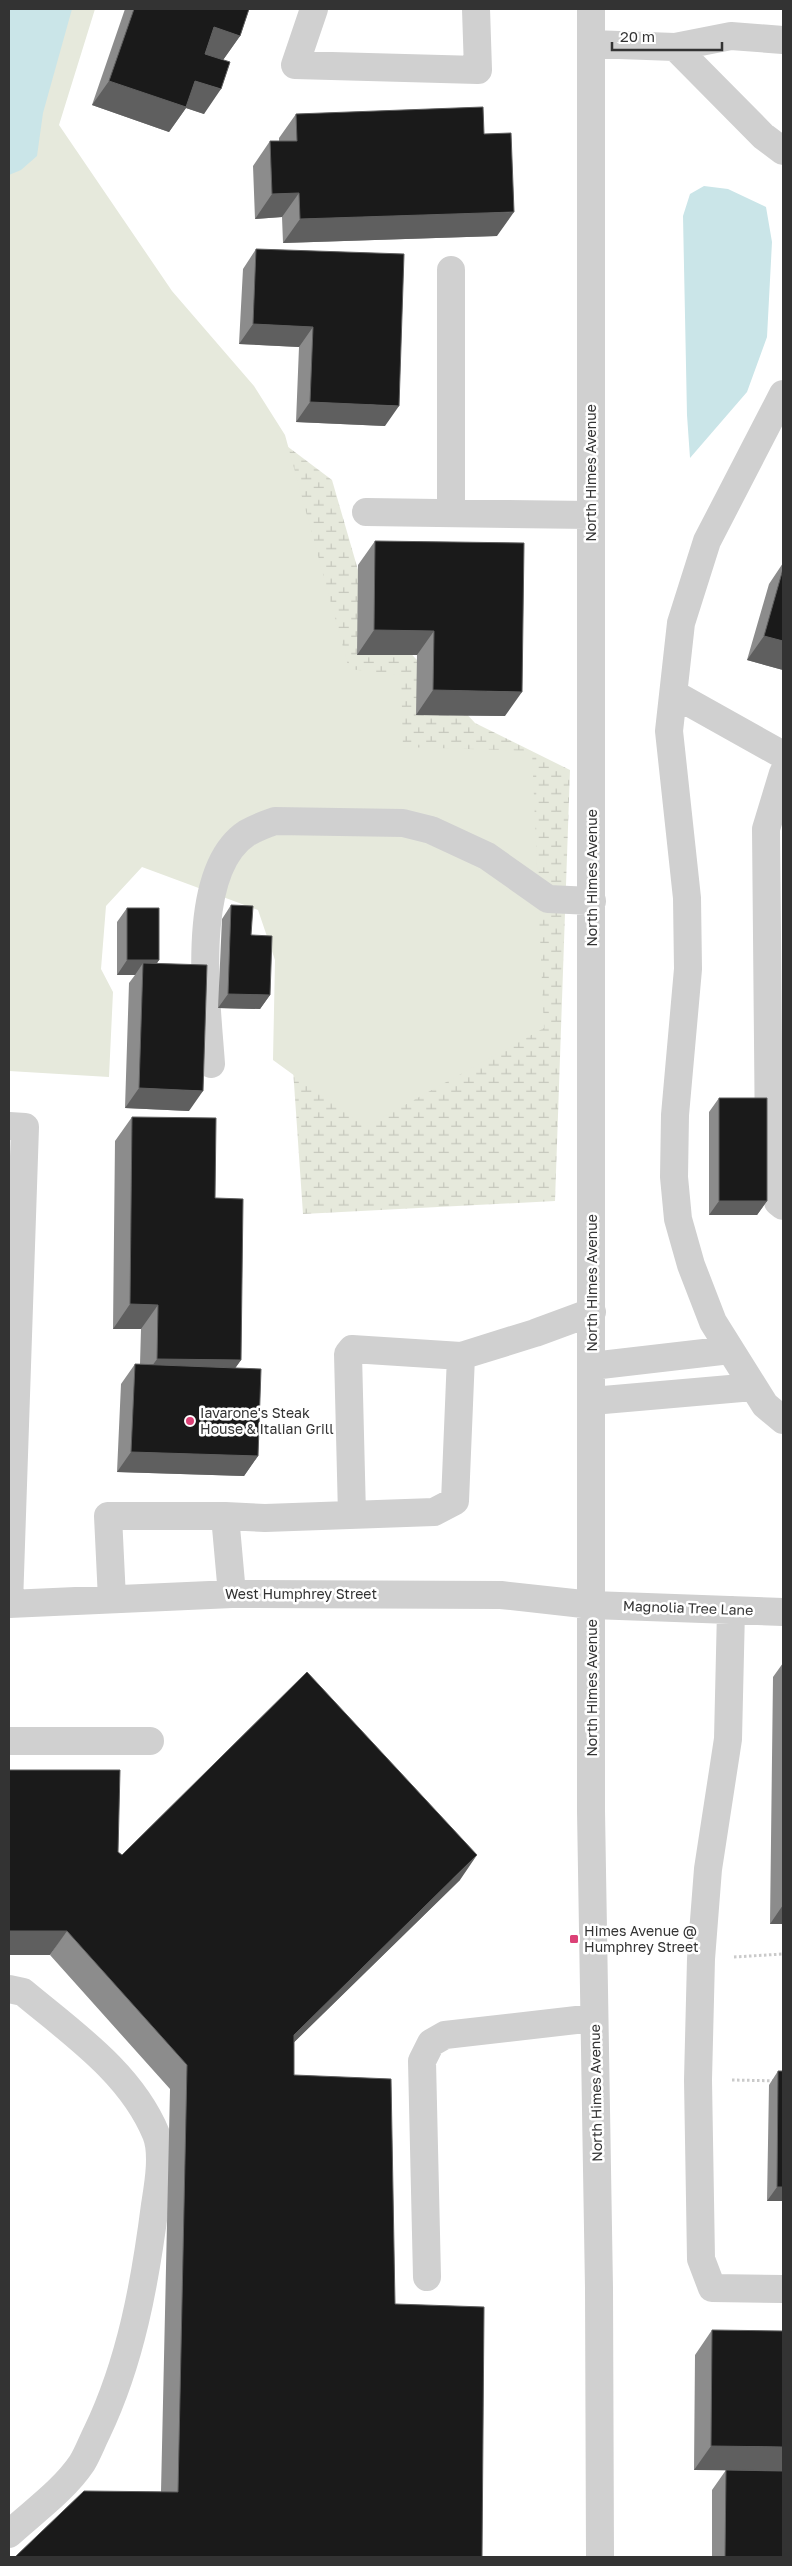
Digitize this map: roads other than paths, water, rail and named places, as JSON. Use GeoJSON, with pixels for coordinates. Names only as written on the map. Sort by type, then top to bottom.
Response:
{"type":"FeatureCollection","features":[{"type":"Feature","properties":{"kind":"street"},"geometry":{"type":"LineString","coordinates":[[314,9],[295,65],[478,70],[476,9]]}},
{"type":"Feature","properties":{"kind":"street","name":"North Himes Avenue"},"geometry":{"type":"LineString","coordinates":[[591,9],[591,1811],[600,2557]]}},
{"type":"Feature","properties":{"kind":"street"},"geometry":{"type":"LineString","coordinates":[[591,44],[675,47],[731,36],[783,40]]}},
{"type":"Feature","properties":{"kind":"street"},"geometry":{"type":"LineString","coordinates":[[675,47],[778,141]]}},
{"type":"Feature","properties":{"kind":"street"},"geometry":{"type":"LineString","coordinates":[[450,270],[451,513]]}},
{"type":"Feature","properties":{"kind":"street"},"geometry":{"type":"LineString","coordinates":[[783,394],[706,541],[681,623],[669,731],[687,898],[688,969],[675,1115],[674,1177],[678,1219],[691,1265],[713,1322],[765,1405],[783,1420]]}},
{"type":"Feature","properties":{"kind":"street"},"geometry":{"type":"LineString","coordinates":[[366,512],[591,515]]}},
{"type":"Feature","properties":{"kind":"street"},"geometry":{"type":"LineString","coordinates":[[674,694],[783,755]]}},
{"type":"Feature","properties":{"kind":"street"},"geometry":{"type":"LineString","coordinates":[[783,773],[766,829],[769,1148],[778,1202],[783,1206]]}},
{"type":"Feature","properties":{"kind":"street"},"geometry":{"type":"LineString","coordinates":[[211,1064],[205,961],[206,925],[215,886],[232,848],[246,834],[265,825],[275,821],[403,823],[431,830],[487,856],[548,899],[592,901]]}},
{"type":"Feature","properties":{"kind":"street"},"geometry":{"type":"LineString","coordinates":[[9,1126],[25,1127],[9,1604]]}},
{"type":"Feature","properties":{"kind":"street"},"geometry":{"type":"LineString","coordinates":[[352,1515],[348,1354],[352,1349],[461,1356],[535,1333],[592,1312]]}},
{"type":"Feature","properties":{"kind":"street"},"geometry":{"type":"LineString","coordinates":[[592,1366],[730,1350]]}},
{"type":"Feature","properties":{"kind":"street"},"geometry":{"type":"LineString","coordinates":[[112,1599],[108,1516],[265,1518],[434,1512],[455,1501],[461,1356]]}},
{"type":"Feature","properties":{"kind":"street"},"geometry":{"type":"LineString","coordinates":[[592,1401],[753,1386]]}},
{"type":"Feature","properties":{"kind":"street"},"geometry":{"type":"LineString","coordinates":[[225,1516],[232,1594]]}},
{"type":"Feature","properties":{"kind":"street","name":"West Humphrey Street"},"geometry":{"type":"LineString","coordinates":[[9,1604],[232,1594],[501,1595],[592,1605]]}},
{"type":"Feature","properties":{"kind":"street","name":"Magnolia Tree Lane"},"geometry":{"type":"LineString","coordinates":[[592,1605],[783,1612]]}},
{"type":"Feature","properties":{"kind":"street"},"geometry":{"type":"LineString","coordinates":[[731,1610],[728,1739],[708,1869],[701,1959],[698,2080],[701,2259],[712,2288],[783,2289]]}},
{"type":"Feature","properties":{"kind":"street"},"geometry":{"type":"LineString","coordinates":[[9,1741],[150,1741]]}},
{"type":"Feature","properties":{"kind":"street"},"geometry":{"type":"LineString","coordinates":[[9,1990],[23,1992],[98,2054],[142,2104],[157,2137],[160,2171],[147,2273],[129,2346],[107,2410],[82,2463],[52,2496],[9,2534]]}},
{"type":"Feature","properties":{"kind":"street"},"geometry":{"type":"LineString","coordinates":[[427,2278],[422,2061],[431,2043],[445,2034],[594,2018]]}},
{"type":"Feature","properties":{"kind":"water"},"geometry":{"type":"Polygon","coordinates":[[[9,9],[72,9],[43,113],[37,156],[21,170],[9,175],[9,9]]]}},
{"type":"Feature","properties":{"kind":"water"},"geometry":{"type":"Polygon","coordinates":[[[704,186],[728,189],[766,207],[772,242],[767,337],[747,392],[690,458],[687,415],[683,216],[690,194],[704,186]]]}},
{"type":"Feature","properties":{"kind":"place","name":"Iavarone's Steak House & Italian Grill"},"geometry":{"type":"Point","coordinates":[190,1421]}},
{"type":"Feature","properties":{"kind":"place","name":"Himes Avenue @ Humphrey Street"},"geometry":{"type":"Point","coordinates":[574,1939]}}]}
